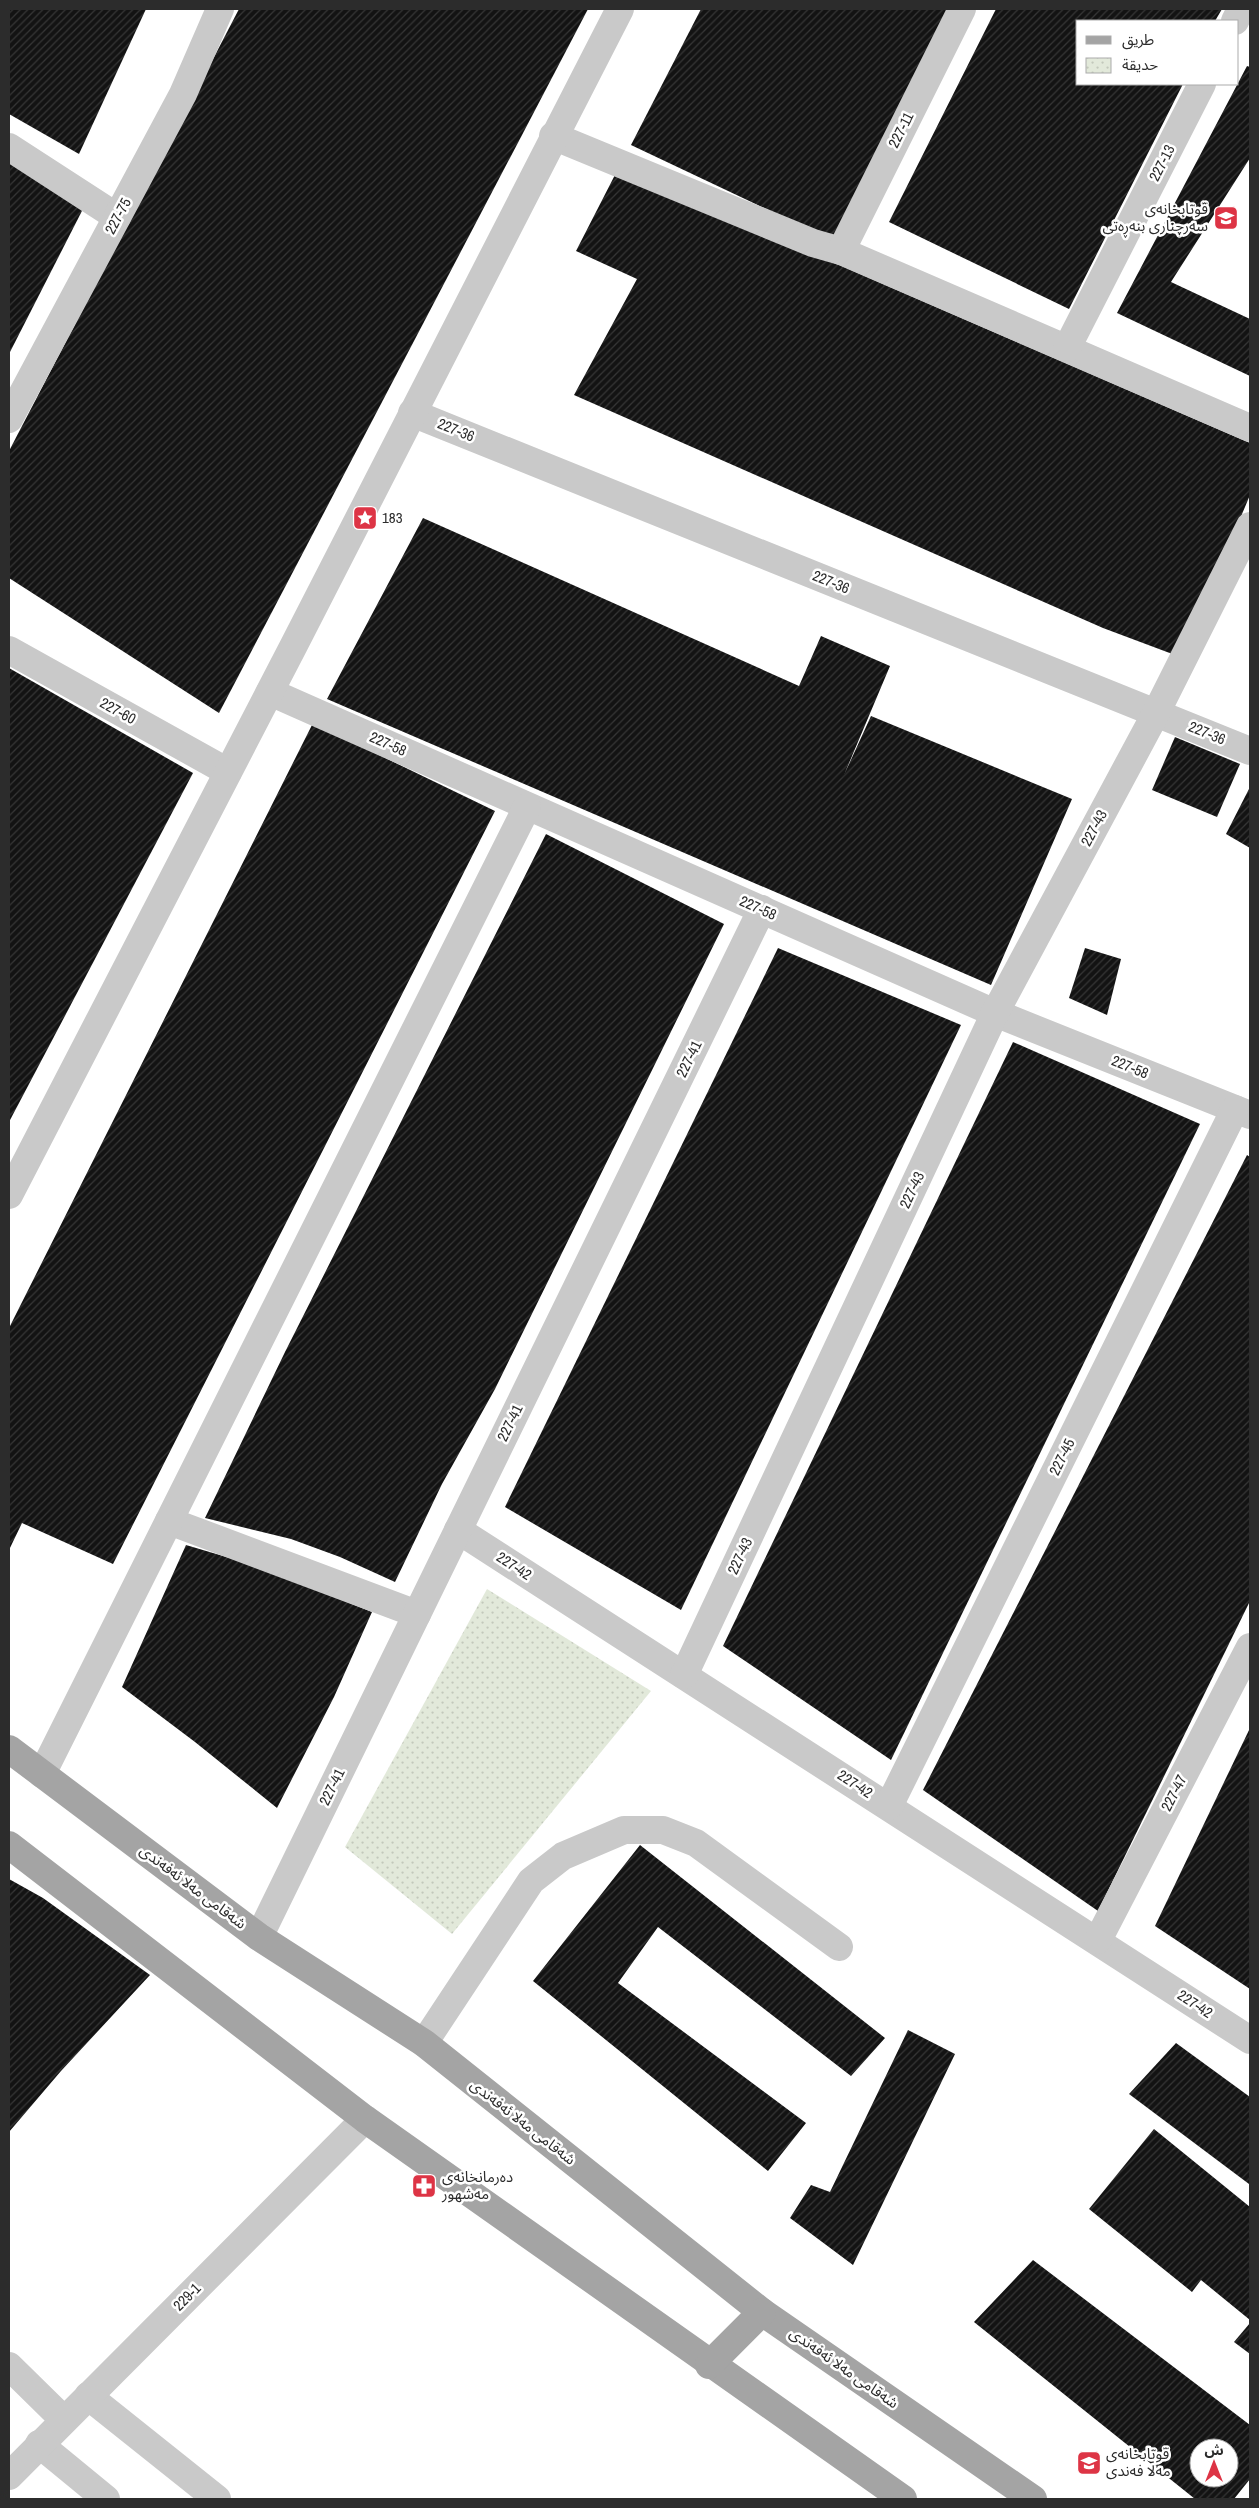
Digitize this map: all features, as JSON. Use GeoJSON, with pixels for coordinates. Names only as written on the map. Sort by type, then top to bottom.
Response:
{"type":"FeatureCollection","features":[{"type":"Feature","properties":{"kind":"main road","name":"شەقامی مەلا ئەفەندی"},"geometry":{"type":"LineString","coordinates":[[9,1749],[259,1937],[424,2043],[762,2312],[1034,2499]]}},
{"type":"Feature","properties":{"kind":"main road"},"geometry":{"type":"LineString","coordinates":[[9,1845],[365,2119],[709,2365],[903,2499]]}},
{"type":"Feature","properties":{"kind":"main road"},"geometry":{"type":"LineString","coordinates":[[709,2365],[762,2312]]}},
{"type":"Feature","properties":{"kind":"street","name":"227-75"},"geometry":{"type":"LineString","coordinates":[[11,411],[183,94],[220,9]]}},
{"type":"Feature","properties":{"kind":"street"},"geometry":{"type":"LineString","coordinates":[[9,1195],[270,692],[553,136],[620,9]]}},
{"type":"Feature","properties":{"kind":"street","name":"227-11"},"geometry":{"type":"LineString","coordinates":[[841,251],[962,9]]}},
{"type":"Feature","properties":{"kind":"street"},"geometry":{"type":"LineString","coordinates":[[1235,20],[1241,9]]}},
{"type":"Feature","properties":{"kind":"street","name":"227-13"},"geometry":{"type":"LineString","coordinates":[[1067,348],[1201,85]]}},
{"type":"Feature","properties":{"kind":"street"},"geometry":{"type":"LineString","coordinates":[[553,136],[813,243],[841,251],[1250,428]]}},
{"type":"Feature","properties":{"kind":"street"},"geometry":{"type":"LineString","coordinates":[[9,147],[117,217]]}},
{"type":"Feature","properties":{"kind":"street","name":"227-36"},"geometry":{"type":"LineString","coordinates":[[412,413],[1250,751]]}},
{"type":"Feature","properties":{"kind":"street","name":"227-43"},"geometry":{"type":"LineString","coordinates":[[684,1675],[995,1013],[1156,713],[1250,526]]}},
{"type":"Feature","properties":{"kind":"street","name":"227-60"},"geometry":{"type":"LineString","coordinates":[[9,650],[228,772]]}},
{"type":"Feature","properties":{"kind":"street","name":"227-58"},"geometry":{"type":"LineString","coordinates":[[270,692],[995,1013],[1243,1112]]}},
{"type":"Feature","properties":{"kind":"street"},"geometry":{"type":"LineString","coordinates":[[42,1774],[527,807]]}},
{"type":"Feature","properties":{"kind":"street","name":"227-41"},"geometry":{"type":"LineString","coordinates":[[259,1937],[762,909]]}},
{"type":"Feature","properties":{"kind":"street","name":"227-45"},"geometry":{"type":"LineString","coordinates":[[889,1806],[1243,1112]]}},
{"type":"Feature","properties":{"kind":"street"},"geometry":{"type":"LineString","coordinates":[[169,1521],[416,1614]]}},
{"type":"Feature","properties":{"kind":"street","name":"227-42"},"geometry":{"type":"LineString","coordinates":[[458,1530],[1098,1940],[1250,2040]]}},
{"type":"Feature","properties":{"kind":"street","name":"227-47"},"geometry":{"type":"LineString","coordinates":[[1098,1940],[1250,1647]]}},
{"type":"Feature","properties":{"kind":"street"},"geometry":{"type":"LineString","coordinates":[[424,2043],[530,1881],[563,1856],[624,1830],[663,1830],[696,1843],[839,1946]]}},
{"type":"Feature","properties":{"kind":"street","name":"229-1"},"geometry":{"type":"LineString","coordinates":[[9,2476],[365,2119]]}},
{"type":"Feature","properties":{"kind":"street"},"geometry":{"type":"LineString","coordinates":[[9,2366],[64,2420]]}},
{"type":"Feature","properties":{"kind":"street"},"geometry":{"type":"LineString","coordinates":[[88,2396],[216,2499]]}},
{"type":"Feature","properties":{"kind":"street"},"geometry":{"type":"LineString","coordinates":[[39,2444],[106,2499]]}},
{"type":"Feature","properties":{"kind":"green space"},"geometry":{"type":"Polygon","coordinates":[[[487,1589],[651,1691],[452,1934],[345,1847],[487,1589]]]}},
{"type":"Feature","properties":{"kind":"building"},"geometry":{"type":"Polygon","coordinates":[[[9,9],[146,9],[79,154],[9,114],[9,9]]]}},
{"type":"Feature","properties":{"kind":"building"},"geometry":{"type":"Polygon","coordinates":[[[239,9],[588,9],[219,713],[9,578],[9,451],[239,9]]]}},
{"type":"Feature","properties":{"kind":"building"},"geometry":{"type":"Polygon","coordinates":[[[701,9],[949,9],[836,242],[631,145],[701,9]]]}},
{"type":"Feature","properties":{"kind":"building"},"geometry":{"type":"Polygon","coordinates":[[[996,9],[1222,9],[1216,20],[1076,20],[1076,85],[1182,85],[1069,309],[889,222],[996,9]]]}},
{"type":"Feature","properties":{"kind":"building"},"geometry":{"type":"Polygon","coordinates":[[[1247,66],[1250,67],[1250,158],[1171,282],[1250,319],[1250,376],[1117,313],[1237,85],[1239,85],[1247,66]]]}},
{"type":"Feature","properties":{"kind":"building"},"geometry":{"type":"Polygon","coordinates":[[[9,159],[85,205],[9,354],[9,159]]]}},
{"type":"Feature","properties":{"kind":"building"},"geometry":{"type":"Polygon","coordinates":[[[618,169],[1250,443],[1250,495],[1227,550],[1175,655],[1103,628],[574,395],[637,279],[576,251],[618,169]]]}},
{"type":"Feature","properties":{"kind":"building"},"geometry":{"type":"Polygon","coordinates":[[[423,518],[799,686],[821,636],[890,666],[844,775],[871,716],[1072,799],[991,985],[327,699],[423,518]]]}},
{"type":"Feature","properties":{"kind":"building"},"geometry":{"type":"Polygon","coordinates":[[[9,668],[193,773],[9,1122],[9,668]]]}},
{"type":"Feature","properties":{"kind":"building"},"geometry":{"type":"Polygon","coordinates":[[[313,723],[495,811],[113,1564],[22,1523],[9,1550],[9,1328],[313,723]]]}},
{"type":"Feature","properties":{"kind":"building"},"geometry":{"type":"Polygon","coordinates":[[[1175,737],[1240,764],[1217,817],[1152,790],[1175,737]]]}},
{"type":"Feature","properties":{"kind":"building"},"geometry":{"type":"Polygon","coordinates":[[[1250,787],[1250,848],[1226,834],[1250,787]]]}},
{"type":"Feature","properties":{"kind":"building"},"geometry":{"type":"Polygon","coordinates":[[[546,834],[724,924],[495,1389],[442,1484],[395,1582],[340,1557],[291,1539],[205,1518],[285,1352],[546,834]]]}},
{"type":"Feature","properties":{"kind":"building"},"geometry":{"type":"Polygon","coordinates":[[[778,948],[961,1025],[681,1610],[505,1507],[778,948]]]}},
{"type":"Feature","properties":{"kind":"building"},"geometry":{"type":"Polygon","coordinates":[[[1085,948],[1121,959],[1107,1015],[1069,998],[1085,948]]]}},
{"type":"Feature","properties":{"kind":"building"},"geometry":{"type":"Polygon","coordinates":[[[1013,1042],[1200,1124],[891,1760],[723,1646],[1013,1042]]]}},
{"type":"Feature","properties":{"kind":"building"},"geometry":{"type":"Polygon","coordinates":[[[1247,1155],[1250,1157],[1250,1601],[1098,1911],[923,1790],[1247,1155]]]}},
{"type":"Feature","properties":{"kind":"building"},"geometry":{"type":"Polygon","coordinates":[[[186,1545],[260,1567],[372,1612],[334,1697],[277,1808],[195,1742],[122,1687],[186,1545]]]}},
{"type":"Feature","properties":{"kind":"building"},"geometry":{"type":"Polygon","coordinates":[[[1250,1728],[1250,1989],[1155,1926],[1250,1728]]]}},
{"type":"Feature","properties":{"kind":"building"},"geometry":{"type":"Polygon","coordinates":[[[640,1845],[885,2038],[851,2076],[658,1927],[618,1983],[806,2123],[768,2171],[533,1981],[640,1845]]]}},
{"type":"Feature","properties":{"kind":"building"},"geometry":{"type":"Polygon","coordinates":[[[9,1879],[43,1898],[150,1975],[61,2071],[9,2132],[9,1879]]]}},
{"type":"Feature","properties":{"kind":"building"},"geometry":{"type":"Polygon","coordinates":[[[908,2030],[955,2054],[853,2265],[790,2218],[811,2185],[830,2192],[908,2030]]]}},
{"type":"Feature","properties":{"kind":"building"},"geometry":{"type":"Polygon","coordinates":[[[1176,2043],[1250,2097],[1249,2184],[1129,2094],[1176,2043]]]}},
{"type":"Feature","properties":{"kind":"building"},"geometry":{"type":"Polygon","coordinates":[[[1154,2129],[1250,2207],[1250,2320],[1201,2280],[1192,2292],[1089,2209],[1154,2129]]]}},
{"type":"Feature","properties":{"kind":"building"},"geometry":{"type":"Polygon","coordinates":[[[1033,2260],[1250,2425],[1250,2479],[1234,2499],[1195,2499],[974,2322],[1033,2260]]]}},
{"type":"Feature","properties":{"kind":"building"},"geometry":{"type":"Polygon","coordinates":[[[1250,2323],[1250,2354],[1234,2342],[1250,2323]]]}},
{"type":"Feature","properties":{"kind":"place","name":"قوتابخانەی سەرچناری بنەڕەتی"},"geometry":{"type":"Point","coordinates":[1226,218]}},
{"type":"Feature","properties":{"kind":"place","name":"183"},"geometry":{"type":"Point","coordinates":[365,518]}},
{"type":"Feature","properties":{"kind":"place","name":"دەرمانخانەی مەشهور"},"geometry":{"type":"Point","coordinates":[424,2186]}},
{"type":"Feature","properties":{"kind":"place","name":"قوتابخانەی مەلا فەندی"},"geometry":{"type":"Point","coordinates":[1089,2463]}}]}
